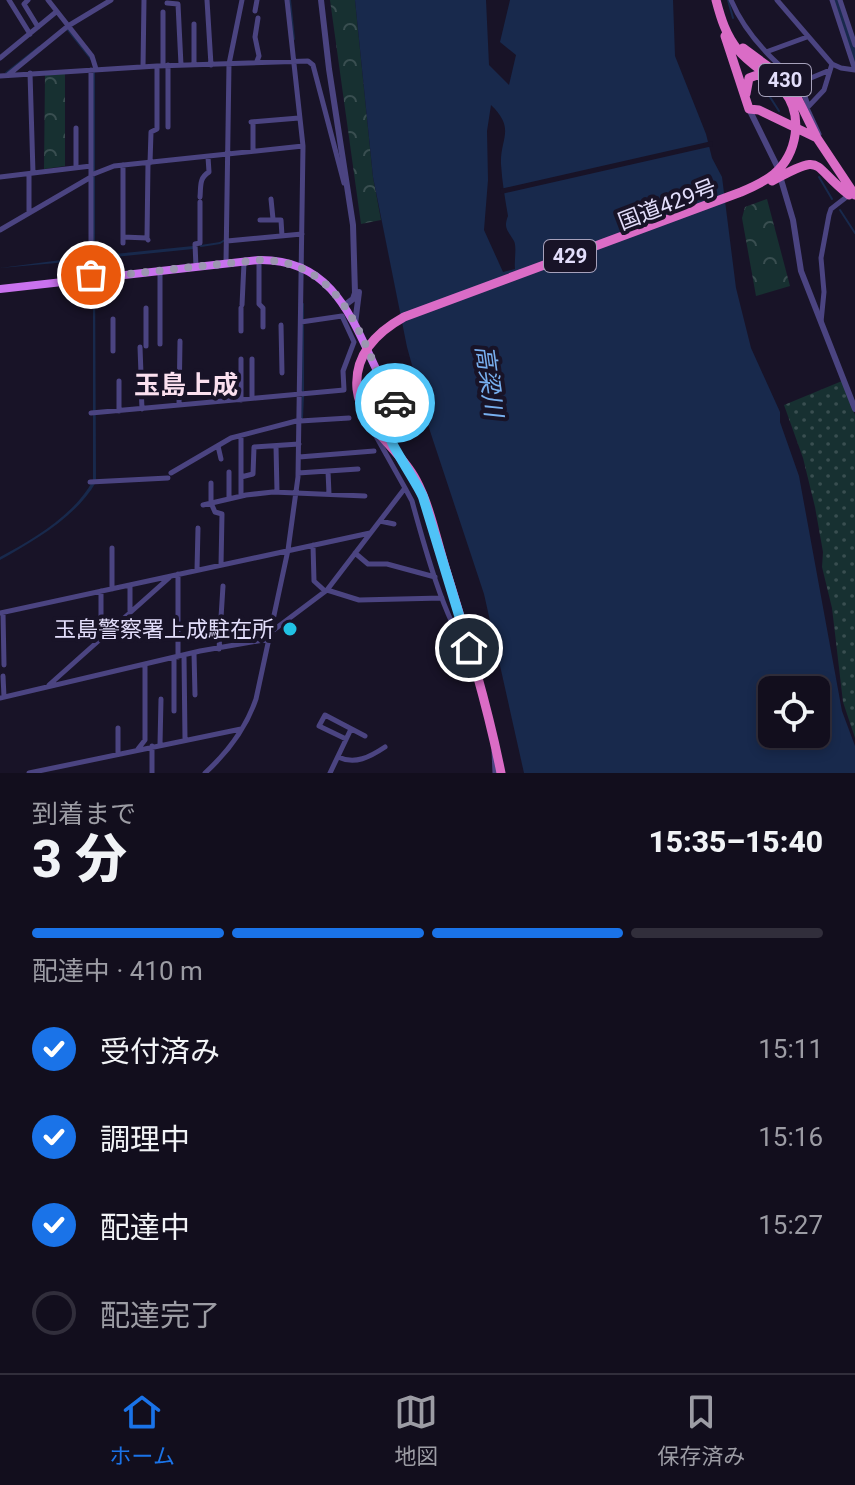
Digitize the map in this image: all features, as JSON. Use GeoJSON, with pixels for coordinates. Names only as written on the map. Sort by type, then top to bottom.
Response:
{"type":"FeatureCollection","features":[{"type":"Feature","properties":{"kind":"highway"},"geometry":{"type":"LineString","coordinates":[[717,1],[722,23],[741,53],[779,85],[798,118]]}},
{"type":"Feature","properties":{"kind":"highway"},"geometry":{"type":"LineString","coordinates":[[717,1],[733,37],[751,59],[786,88],[796,103],[798,118]]}},
{"type":"Feature","properties":{"kind":"highway","name":"430"},"geometry":{"type":"LineString","coordinates":[[722,23],[754,110],[817,138]]}},
{"type":"Feature","properties":{"kind":"highway","name":"430"},"geometry":{"type":"LineString","coordinates":[[733,37],[794,91],[817,138],[853,194],[855,205]]}},
{"type":"Feature","properties":{"kind":"highway"},"geometry":{"type":"LineString","coordinates":[[754,110],[747,81],[757,75],[779,85]]}},
{"type":"Feature","properties":{"kind":"highway","name":"国道429号"},"geometry":{"type":"LineString","coordinates":[[363,363],[383,336],[406,321],[744,195],[770,182],[787,165],[797,137],[798,118]]}},
{"type":"Feature","properties":{"kind":"highway","name":"430"},"geometry":{"type":"LineString","coordinates":[[787,165],[820,166],[853,194]]}},
{"type":"Feature","properties":{"kind":"highway","name":"国道429号"},"geometry":{"type":"LineString","coordinates":[[363,363],[374,339],[404,317],[741,192],[768,179],[787,165]]}},
{"type":"Feature","properties":{"kind":"highway"},"geometry":{"type":"LineString","coordinates":[[363,363],[363,392],[369,413],[411,472],[423,497],[469,648],[501,773]]}},
{"type":"Feature","properties":{"kind":"highway"},"geometry":{"type":"LineString","coordinates":[[363,363],[357,377],[362,409],[371,425],[381,433]]}},
{"type":"Feature","properties":{"kind":"highway"},"geometry":{"type":"LineString","coordinates":[[363,392],[371,412],[381,418],[387,412],[386,392]]}},
{"type":"Feature","properties":{"kind":"main road"},"geometry":{"type":"LineString","coordinates":[[0,289],[259,260],[302,269],[331,288],[355,324],[395,414],[388,428],[381,433]]}},
{"type":"Feature","properties":{"kind":"main road"},"geometry":{"type":"LineString","coordinates":[[386,392],[400,416],[392,436],[393,447]]}},
{"type":"Feature","properties":{"kind":"street"},"geometry":{"type":"LineString","coordinates":[[9,0],[30,34]]}},
{"type":"Feature","properties":{"kind":"street"},"geometry":{"type":"LineString","coordinates":[[28,0],[24,4],[38,27]]}},
{"type":"Feature","properties":{"kind":"street"},"geometry":{"type":"LineString","coordinates":[[48,0],[66,27],[92,56],[91,278]]}},
{"type":"Feature","properties":{"kind":"street"},"geometry":{"type":"LineString","coordinates":[[3,77],[66,27],[111,0]]}},
{"type":"Feature","properties":{"kind":"street"},"geometry":{"type":"LineString","coordinates":[[143,67],[144,0]]}},
{"type":"Feature","properties":{"kind":"street"},"geometry":{"type":"LineString","coordinates":[[207,0],[211,65]]}},
{"type":"Feature","properties":{"kind":"street"},"geometry":{"type":"LineString","coordinates":[[226,264],[227,64],[242,0]]}},
{"type":"Feature","properties":{"kind":"street"},"geometry":{"type":"LineString","coordinates":[[255,11],[257,0]]}},
{"type":"Feature","properties":{"kind":"street"},"geometry":{"type":"LineString","coordinates":[[205,773],[229,750],[256,699],[288,550],[296,492],[303,322],[303,146],[287,0]]}},
{"type":"Feature","properties":{"kind":"street"},"geometry":{"type":"LineString","coordinates":[[321,0],[349,195],[359,296],[355,324]]}},
{"type":"Feature","properties":{"kind":"street"},"geometry":{"type":"LineString","coordinates":[[731,0],[739,17],[766,52],[799,83],[819,134],[817,138]]}},
{"type":"Feature","properties":{"kind":"street"},"geometry":{"type":"LineString","coordinates":[[777,0],[831,67]]}},
{"type":"Feature","properties":{"kind":"street"},"geometry":{"type":"LineString","coordinates":[[799,83],[831,67],[855,70],[832,0]]}},
{"type":"Feature","properties":{"kind":"street"},"geometry":{"type":"LineString","coordinates":[[840,0],[855,45]]}},
{"type":"Feature","properties":{"kind":"street"},"geometry":{"type":"LineString","coordinates":[[167,3],[178,4],[181,65]]}},
{"type":"Feature","properties":{"kind":"street"},"geometry":{"type":"LineString","coordinates":[[163,12],[168,127]]}},
{"type":"Feature","properties":{"kind":"street"},"geometry":{"type":"LineString","coordinates":[[0,58],[56,13]]}},
{"type":"Feature","properties":{"kind":"street"},"geometry":{"type":"LineString","coordinates":[[256,62],[259,56],[259,43],[255,37],[258,18]]}},
{"type":"Feature","properties":{"kind":"street"},"geometry":{"type":"LineString","coordinates":[[194,24],[194,65]]}},
{"type":"Feature","properties":{"kind":"street"},"geometry":{"type":"LineString","coordinates":[[766,52],[807,37]]}},
{"type":"Feature","properties":{"kind":"street"},"geometry":{"type":"LineString","coordinates":[[3,77],[181,65],[308,61],[313,65],[349,195]]}},
{"type":"Feature","properties":{"kind":"street"},"geometry":{"type":"LineString","coordinates":[[123,165],[123,240],[148,239],[151,132],[157,129],[163,66]]}},
{"type":"Feature","properties":{"kind":"street"},"geometry":{"type":"LineString","coordinates":[[808,105],[824,90],[831,67]]}},
{"type":"Feature","properties":{"kind":"street"},"geometry":{"type":"LineString","coordinates":[[29,213],[30,73]]}},
{"type":"Feature","properties":{"kind":"street"},"geometry":{"type":"LineString","coordinates":[[754,110],[777,166],[793,220],[801,271],[855,409]]}},
{"type":"Feature","properties":{"kind":"street"},"geometry":{"type":"LineString","coordinates":[[253,151],[252,122],[299,118]]}},
{"type":"Feature","properties":{"kind":"street"},"geometry":{"type":"LineString","coordinates":[[76,128],[76,167]]}},
{"type":"Feature","properties":{"kind":"street"},"geometry":{"type":"LineString","coordinates":[[0,230],[109,167],[303,146]]}},
{"type":"Feature","properties":{"kind":"street"},"geometry":{"type":"LineString","coordinates":[[196,268],[195,244],[200,243],[201,182],[209,172],[208,157]]}},
{"type":"Feature","properties":{"kind":"street"},"geometry":{"type":"LineString","coordinates":[[0,177],[91,166]]}},
{"type":"Feature","properties":{"kind":"street"},"geometry":{"type":"LineString","coordinates":[[821,323],[824,292],[821,258],[829,215],[831,209],[853,194]]}},
{"type":"Feature","properties":{"kind":"street"},"geometry":{"type":"LineString","coordinates":[[271,199],[273,219]]}},
{"type":"Feature","properties":{"kind":"street"},"geometry":{"type":"LineString","coordinates":[[260,220],[281,220],[282,236]]}},
{"type":"Feature","properties":{"kind":"street"},"geometry":{"type":"LineString","coordinates":[[227,241],[302,234]]}},
{"type":"Feature","properties":{"kind":"street"},"geometry":{"type":"LineString","coordinates":[[259,260],[259,304],[263,308],[263,327]]}},
{"type":"Feature","properties":{"kind":"street"},"geometry":{"type":"LineString","coordinates":[[241,331],[244,262]]}},
{"type":"Feature","properties":{"kind":"street"},"geometry":{"type":"LineString","coordinates":[[345,305],[355,293],[356,269]]}},
{"type":"Feature","properties":{"kind":"street"},"geometry":{"type":"LineString","coordinates":[[160,272],[160,344]]}},
{"type":"Feature","properties":{"kind":"street"},"geometry":{"type":"LineString","coordinates":[[141,374],[146,308]]}},
{"type":"Feature","properties":{"kind":"street"},"geometry":{"type":"LineString","coordinates":[[91,413],[344,390],[343,371],[354,342],[342,316],[303,322]]}},
{"type":"Feature","properties":{"kind":"street"},"geometry":{"type":"LineString","coordinates":[[113,319],[113,351]]}},
{"type":"Feature","properties":{"kind":"street"},"geometry":{"type":"LineString","coordinates":[[281,325],[282,373]]}},
{"type":"Feature","properties":{"kind":"street"},"geometry":{"type":"LineString","coordinates":[[179,405],[180,341]]}},
{"type":"Feature","properties":{"kind":"street"},"geometry":{"type":"LineString","coordinates":[[241,359],[241,400]]}},
{"type":"Feature","properties":{"kind":"street"},"geometry":{"type":"LineString","coordinates":[[252,359],[252,398]]}},
{"type":"Feature","properties":{"kind":"street"},"geometry":{"type":"LineString","coordinates":[[119,381],[119,411]]}},
{"type":"Feature","properties":{"kind":"street"},"geometry":{"type":"LineString","coordinates":[[141,385],[142,409]]}},
{"type":"Feature","properties":{"kind":"street"},"geometry":{"type":"LineString","coordinates":[[93,482],[169,476],[241,437],[300,420],[349,418]]}},
{"type":"Feature","properties":{"kind":"street"},"geometry":{"type":"LineString","coordinates":[[371,425],[372,432],[412,501],[442,598],[461,640],[469,648]]}},
{"type":"Feature","properties":{"kind":"street"},"geometry":{"type":"LineString","coordinates":[[241,437],[241,496]]}},
{"type":"Feature","properties":{"kind":"street"},"geometry":{"type":"LineString","coordinates":[[241,477],[253,474],[254,447],[299,444]]}},
{"type":"Feature","properties":{"kind":"street"},"geometry":{"type":"LineString","coordinates":[[276,446],[277,492]]}},
{"type":"Feature","properties":{"kind":"street"},"geometry":{"type":"LineString","coordinates":[[219,447],[221,459]]}},
{"type":"Feature","properties":{"kind":"street"},"geometry":{"type":"LineString","coordinates":[[299,457],[374,451]]}},
{"type":"Feature","properties":{"kind":"street"},"geometry":{"type":"LineString","coordinates":[[298,473],[358,469]]}},
{"type":"Feature","properties":{"kind":"street"},"geometry":{"type":"LineString","coordinates":[[328,471],[329,494]]}},
{"type":"Feature","properties":{"kind":"street"},"geometry":{"type":"LineString","coordinates":[[229,472],[229,499]]}},
{"type":"Feature","properties":{"kind":"street"},"geometry":{"type":"LineString","coordinates":[[211,483],[211,503],[215,512],[222,514],[221,565]]}},
{"type":"Feature","properties":{"kind":"street"},"geometry":{"type":"LineString","coordinates":[[3,676],[2,697],[270,636],[326,590],[405,488]]}},
{"type":"Feature","properties":{"kind":"street"},"geometry":{"type":"LineString","coordinates":[[203,505],[277,492],[365,496]]}},
{"type":"Feature","properties":{"kind":"street"},"geometry":{"type":"LineString","coordinates":[[380,521],[394,524]]}},
{"type":"Feature","properties":{"kind":"street"},"geometry":{"type":"LineString","coordinates":[[197,570],[198,528]]}},
{"type":"Feature","properties":{"kind":"street"},"geometry":{"type":"LineString","coordinates":[[4,665],[1,613],[370,533]]}},
{"type":"Feature","properties":{"kind":"street"},"geometry":{"type":"LineString","coordinates":[[313,545],[314,581],[326,590],[359,600],[442,598]]}},
{"type":"Feature","properties":{"kind":"street"},"geometry":{"type":"LineString","coordinates":[[112,548],[112,589]]}},
{"type":"Feature","properties":{"kind":"street"},"geometry":{"type":"LineString","coordinates":[[355,553],[368,564],[387,564],[435,577]]}},
{"type":"Feature","properties":{"kind":"street"},"geometry":{"type":"LineString","coordinates":[[178,574],[179,657],[185,739]]}},
{"type":"Feature","properties":{"kind":"street"},"geometry":{"type":"LineString","coordinates":[[47,688],[171,576]]}},
{"type":"Feature","properties":{"kind":"street"},"geometry":{"type":"LineString","coordinates":[[130,585],[130,611]]}},
{"type":"Feature","properties":{"kind":"street"},"geometry":{"type":"LineString","coordinates":[[219,649],[223,586]]}},
{"type":"Feature","properties":{"kind":"street"},"geometry":{"type":"LineString","coordinates":[[101,591],[101,638]]}},
{"type":"Feature","properties":{"kind":"street"},"geometry":{"type":"LineString","coordinates":[[194,653],[195,695]]}},
{"type":"Feature","properties":{"kind":"street"},"geometry":{"type":"LineString","coordinates":[[174,711],[179,657]]}},
{"type":"Feature","properties":{"kind":"street"},"geometry":{"type":"LineString","coordinates":[[138,749],[145,740],[145,666]]}},
{"type":"Feature","properties":{"kind":"street"},"geometry":{"type":"LineString","coordinates":[[160,744],[161,699]]}},
{"type":"Feature","properties":{"kind":"street"},"geometry":{"type":"LineString","coordinates":[[346,739],[319,726],[325,715],[365,736]]}},
{"type":"Feature","properties":{"kind":"street"},"geometry":{"type":"LineString","coordinates":[[118,728],[118,754]]}},
{"type":"Feature","properties":{"kind":"street"},"geometry":{"type":"LineString","coordinates":[[29,773],[242,729]]}},
{"type":"Feature","properties":{"kind":"street"},"geometry":{"type":"LineString","coordinates":[[330,773],[351,729]]}},
{"type":"Feature","properties":{"kind":"street"},"geometry":{"type":"LineString","coordinates":[[152,746],[152,773]]}},
{"type":"Feature","properties":{"kind":"street"},"geometry":{"type":"LineString","coordinates":[[338,757],[346,761],[359,760],[385,747]]}},
{"type":"Feature","properties":{"kind":"street"},"geometry":{"type":"LineString","coordinates":[[495,773],[493,753],[496,747]]}},
{"type":"Feature","properties":{"kind":"green space"},"geometry":{"type":"Polygon","coordinates":[[[330,0],[355,0],[373,177],[381,220],[361,224],[330,0]]]}},
{"type":"Feature","properties":{"kind":"green space"},"geometry":{"type":"Polygon","coordinates":[[[65,73],[65,166],[44,169],[45,74],[65,73]]]}},
{"type":"Feature","properties":{"kind":"green space"},"geometry":{"type":"Polygon","coordinates":[[[767,199],[790,286],[756,296],[742,218],[745,207],[767,199]]]}},
{"type":"Feature","properties":{"kind":"green space"},"geometry":{"type":"Polygon","coordinates":[[[842,381],[855,415],[855,738],[843,702],[832,608],[822,567],[823,552],[815,507],[803,458],[784,405],[842,381]]]}},
{"type":"Feature","properties":{"kind":"water","name":"高梁川"},"geometry":{"type":"Polygon","coordinates":[[[355,0],[486,0],[489,65],[509,85],[516,55],[500,42],[510,0],[673,0],[675,56],[706,134],[712,158],[722,177],[736,288],[751,348],[780,412],[780,422],[799,476],[842,711],[855,746],[855,773],[524,773],[484,594],[430,431],[407,347],[373,177],[355,0]],[[491,105],[487,131],[488,180],[484,230],[503,272],[515,269],[515,247],[506,227],[508,216],[501,164],[505,127],[499,113],[491,105]]]}},
{"type":"Feature","properties":{"kind":"water"},"geometry":{"type":"Polygon","coordinates":[[[95,176],[95,256],[193,246],[193,249],[95,259],[96,482],[66,517],[0,560],[0,557],[65,515],[93,480],[93,286],[90,260],[0,268],[92,256],[95,176]]]}},
{"type":"Feature","properties":{"kind":"pier"},"geometry":{"type":"Polygon","coordinates":[[[712,141],[713,146],[501,194],[500,189],[712,141]]]}},
{"type":"Feature","properties":{"kind":"waterway"},"geometry":{"type":"LineString","coordinates":[[290,0],[294,39]]}},
{"type":"Feature","properties":{"kind":"waterway"},"geometry":{"type":"LineString","coordinates":[[728,0],[733,18]]}},
{"type":"Feature","properties":{"kind":"waterway"},"geometry":{"type":"LineString","coordinates":[[835,0],[855,58]]}},
{"type":"Feature","properties":{"kind":"waterway"},"geometry":{"type":"LineString","coordinates":[[68,30],[91,59]]}},
{"type":"Feature","properties":{"kind":"waterway"},"geometry":{"type":"LineString","coordinates":[[6,73],[39,47]]}},
{"type":"Feature","properties":{"kind":"waterway"},"geometry":{"type":"LineString","coordinates":[[94,73],[94,171]]}},
{"type":"Feature","properties":{"kind":"waterway"},"geometry":{"type":"LineString","coordinates":[[761,83],[779,111]]}},
{"type":"Feature","properties":{"kind":"waterway"},"geometry":{"type":"LineString","coordinates":[[819,177],[832,199]]}},
{"type":"Feature","properties":{"kind":"waterway"},"geometry":{"type":"LineString","coordinates":[[840,210],[855,233]]}},
{"type":"Feature","properties":{"kind":"waterway"},"geometry":{"type":"LineString","coordinates":[[201,246],[225,240]]}},
{"type":"Feature","properties":{"kind":"waterway"},"geometry":{"type":"LineString","coordinates":[[303,304],[303,319]]}},
{"type":"Feature","properties":{"kind":"waterway"},"geometry":{"type":"LineString","coordinates":[[303,325],[303,391]]}},
{"type":"Feature","properties":{"kind":"waterway"},"geometry":{"type":"LineString","coordinates":[[302,418],[303,396]]}},
{"type":"Feature","properties":{"kind":"way so far"},"geometry":{"type":"LineString","coordinates":[[91,275],[91,278],[259,260],[302,269],[331,288],[345,305],[388,396],[395,403]]}},
{"type":"Feature","properties":{"kind":"place","name":"玉島警察署上成駐在所"},"geometry":{"type":"Point","coordinates":[290,629]}},
{"type":"Feature","properties":{"kind":"district","name":"玉島上成"},"geometry":{"type":"Point","coordinates":[186,385]}},
{"type":"Feature","properties":{"kind":"route"},"geometry":{"type":"LineString","coordinates":[[395,403],[400,422],[393,432],[393,447],[416,479],[423,497],[469,648]]}}]}
